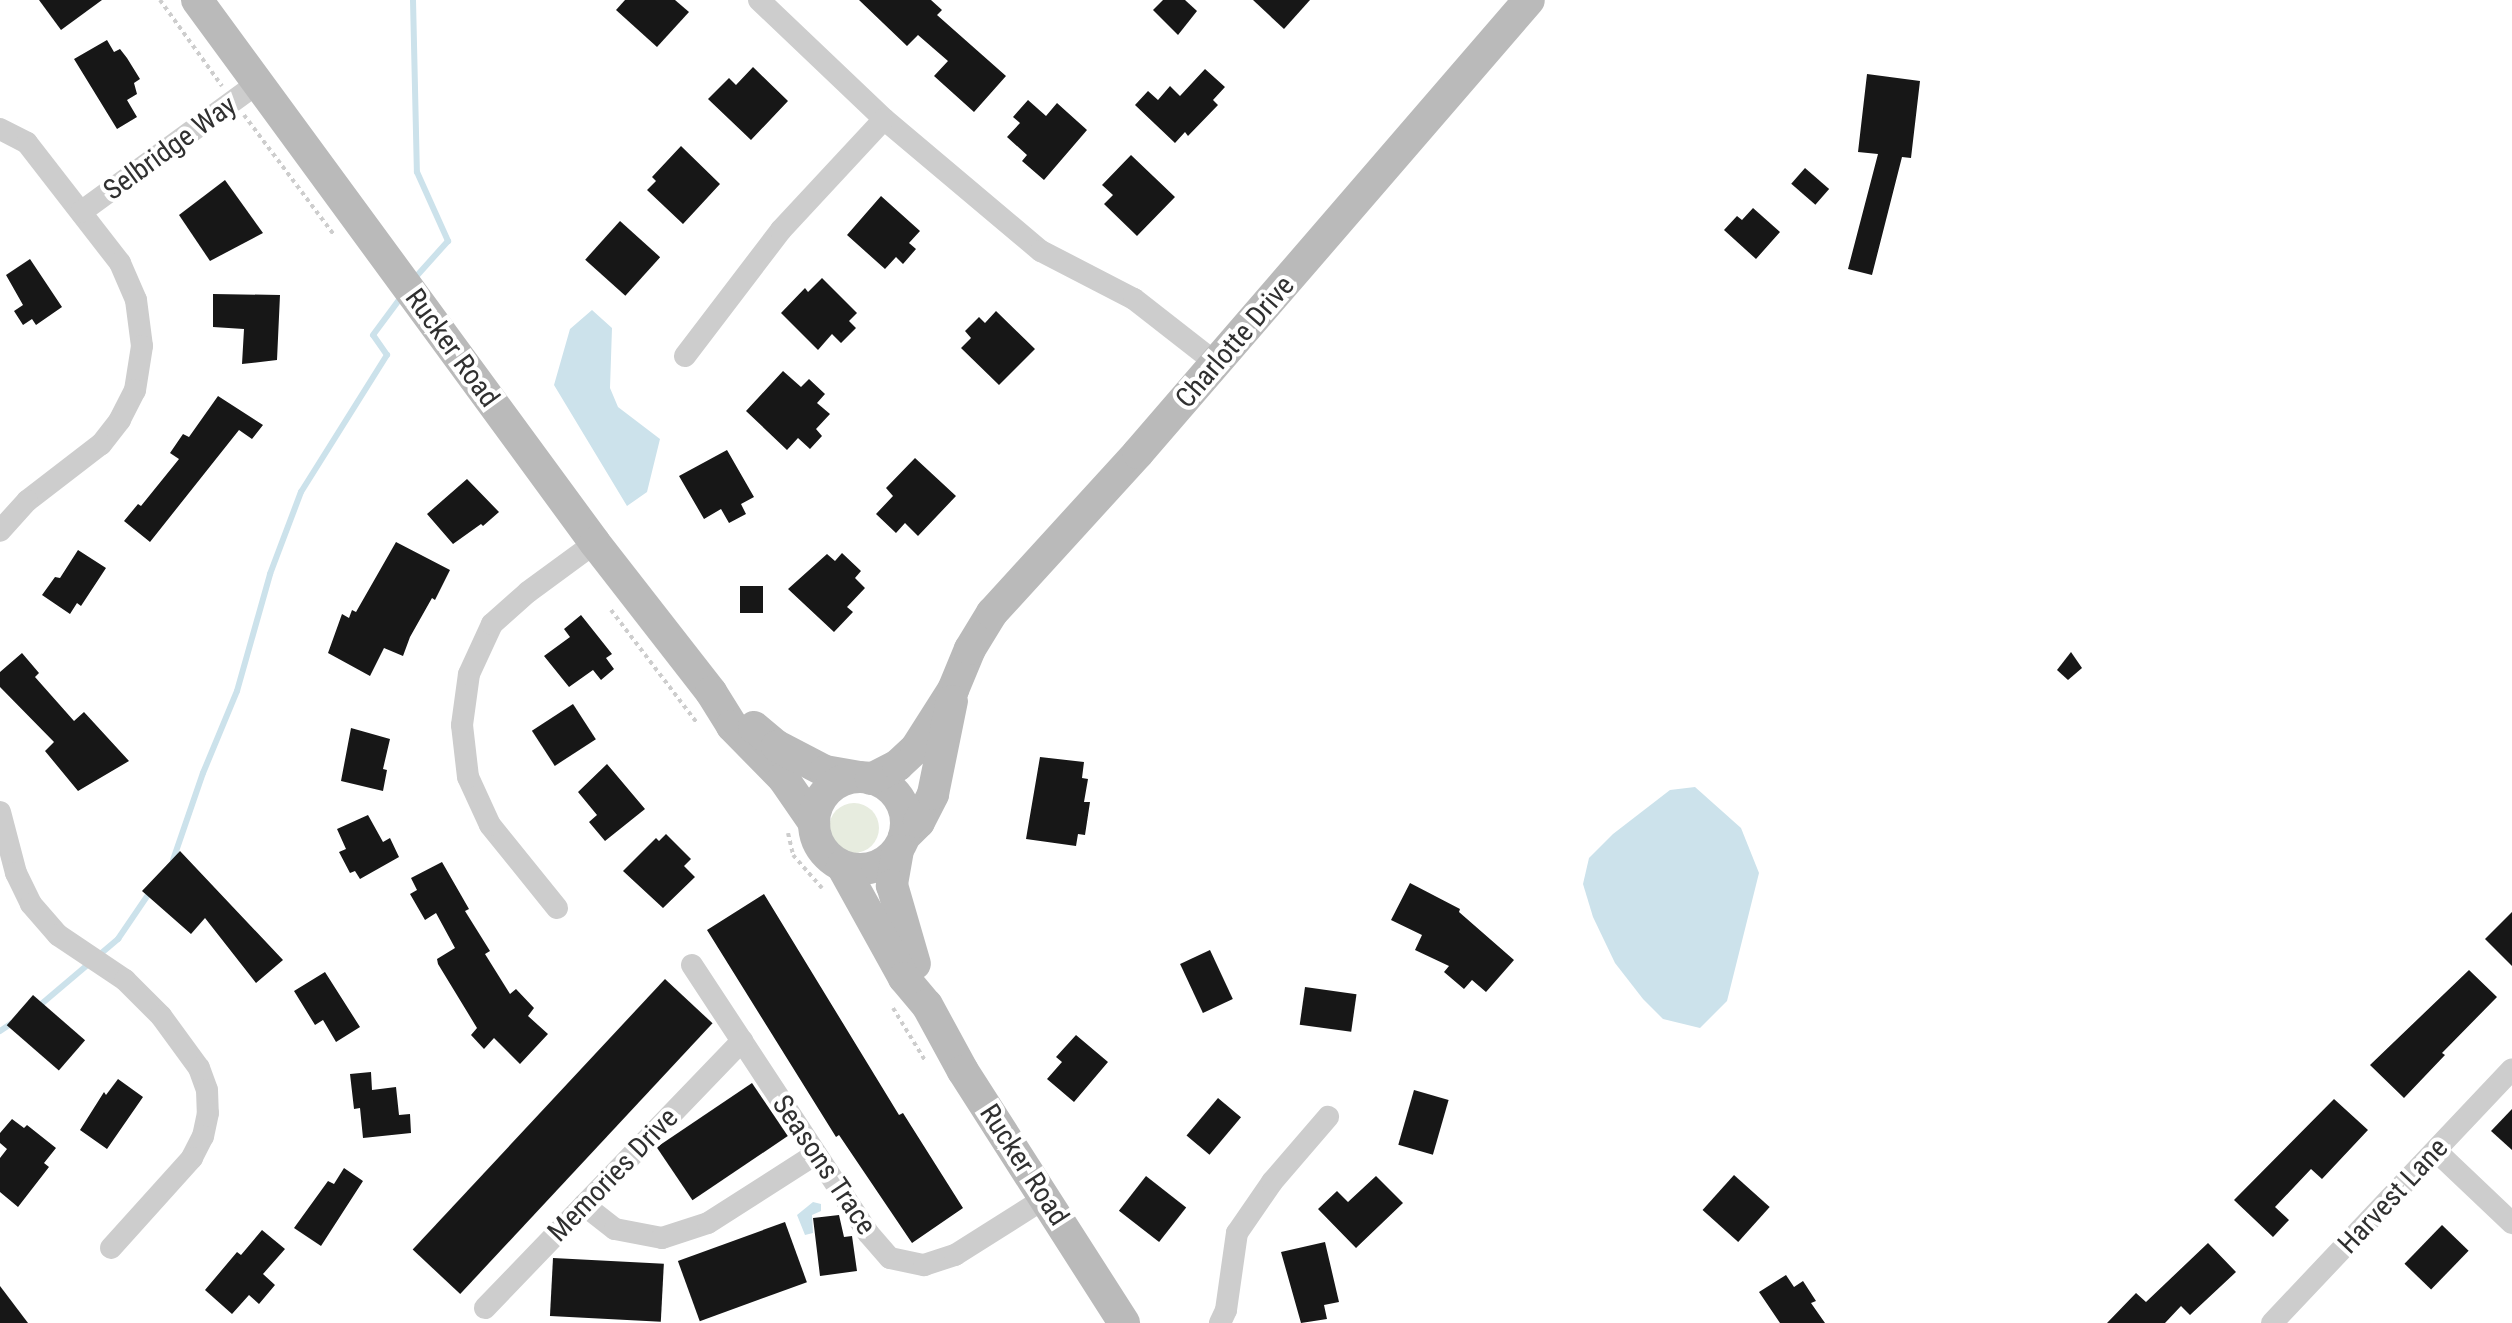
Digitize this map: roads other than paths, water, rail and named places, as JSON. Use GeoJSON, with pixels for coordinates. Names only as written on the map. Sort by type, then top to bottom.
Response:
{"type":"FeatureCollection","features":[{"type":"Feature","properties":{"kind":"main road","name":"Rucker Road"},"geometry":{"type":"LineString","coordinates":[[197,0],[246,92],[711,692],[732,726],[783,778],[801,827]]}},
{"type":"Feature","properties":{"kind":"main road","name":"Charlotte Drive"},"geometry":{"type":"LineString","coordinates":[[865,778],[898,765],[916,748],[953,690],[970,649],[992,613],[1216,363],[1529,0]]}},
{"type":"Feature","properties":{"kind":"main road","name":"Charlotte Drive"},"geometry":{"type":"LineString","coordinates":[[901,844],[919,822],[933,794],[952,712],[953,690]]}},
{"type":"Feature","properties":{"kind":"main road","name":"Rucker Road"},"geometry":{"type":"LineString","coordinates":[[711,692],[777,746],[825,771],[865,778]]}},
{"type":"Feature","properties":{"kind":"main road"},"geometry":{"type":"LineString","coordinates":[[865,778],[888,786],[898,797],[905,811],[901,844],[883,864],[836,880],[818,841],[801,827],[832,787],[865,778]]}},
{"type":"Feature","properties":{"kind":"main road","name":"Rucker Road"},"geometry":{"type":"LineString","coordinates":[[901,844],[892,885],[927,1005],[963,1071],[1124,1323]]}},
{"type":"Feature","properties":{"kind":"main road","name":"Rucker Road"},"geometry":{"type":"LineString","coordinates":[[836,880],[904,978],[927,1005]]}},
{"type":"Feature","properties":{"kind":"street"},"geometry":{"type":"LineString","coordinates":[[759,0],[884,119],[1041,251],[1134,299],[1216,363]]}},
{"type":"Feature","properties":{"kind":"street","name":"Selbridge Way"},"geometry":{"type":"LineString","coordinates":[[81,212],[246,92]]}},
{"type":"Feature","properties":{"kind":"street"},"geometry":{"type":"LineString","coordinates":[[685,356],[781,230],[884,119]]}},
{"type":"Feature","properties":{"kind":"street"},"geometry":{"type":"LineString","coordinates":[[0,129],[27,143],[120,263],[136,300],[142,346],[135,390],[120,420],[101,444],[27,501],[0,531]]}},
{"type":"Feature","properties":{"kind":"street"},"geometry":{"type":"LineString","coordinates":[[557,908],[490,825],[468,777],[462,725],[469,674],[492,624],[528,592],[595,543]]}},
{"type":"Feature","properties":{"kind":"street"},"geometry":{"type":"LineString","coordinates":[[0,812],[16,873],[31,904],[58,935],[125,980],[161,1016],[199,1068],[207,1090],[208,1113],[203,1136],[192,1158],[111,1248]]}},
{"type":"Feature","properties":{"kind":"street","name":"Seasons Trace"},"geometry":{"type":"LineString","coordinates":[[692,965],[868,1233],[890,1258],[924,1265],[955,1255],[1045,1198]]}},
{"type":"Feature","properties":{"kind":"street","name":"Memories Drive"},"geometry":{"type":"LineString","coordinates":[[485,1308],[742,1041]]}},
{"type":"Feature","properties":{"kind":"street","name":"Harvest Lane"},"geometry":{"type":"LineString","coordinates":[[2272,1323],[2512,1069]]}},
{"type":"Feature","properties":{"kind":"street"},"geometry":{"type":"LineString","coordinates":[[1220,1323],[1226,1310],[1237,1233],[1272,1182],[1328,1117]]}},
{"type":"Feature","properties":{"kind":"street"},"geometry":{"type":"LineString","coordinates":[[2436,1151],[2512,1223]]}},
{"type":"Feature","properties":{"kind":"street"},"geometry":{"type":"LineString","coordinates":[[584,1205],[615,1229],[662,1238],[708,1223],[816,1154]]}},
{"type":"Feature","properties":{"kind":"water"},"geometry":{"type":"Polygon","coordinates":[[[592,310],[612,328],[610,388],[618,407],[660,439],[647,492],[627,506],[554,385],[570,329],[592,310]]]}},
{"type":"Feature","properties":{"kind":"water"},"geometry":{"type":"Polygon","coordinates":[[[1695,787],[1741,828],[1759,873],[1727,1001],[1700,1028],[1663,1019],[1643,999],[1615,963],[1593,917],[1583,884],[1589,858],[1613,834],[1670,790],[1695,787]]]}},
{"type":"Feature","properties":{"kind":"water"},"geometry":{"type":"Polygon","coordinates":[[[813,1202],[821,1204],[821,1211],[812,1215],[813,1233],[805,1235],[797,1215],[813,1202]]]}},
{"type":"Feature","properties":{"kind":"waterway"},"geometry":{"type":"LineString","coordinates":[[413,0],[417,172],[448,241],[413,280]]}},
{"type":"Feature","properties":{"kind":"waterway"},"geometry":{"type":"LineString","coordinates":[[173,860],[203,773],[237,691],[270,574],[301,492],[387,355],[373,335],[402,296]]}},
{"type":"Feature","properties":{"kind":"waterway"},"geometry":{"type":"LineString","coordinates":[[39,1006],[118,939],[150,892]]}},
{"type":"Feature","properties":{"kind":"waterway"},"geometry":{"type":"LineString","coordinates":[[0,1031],[12,1023]]}}]}
